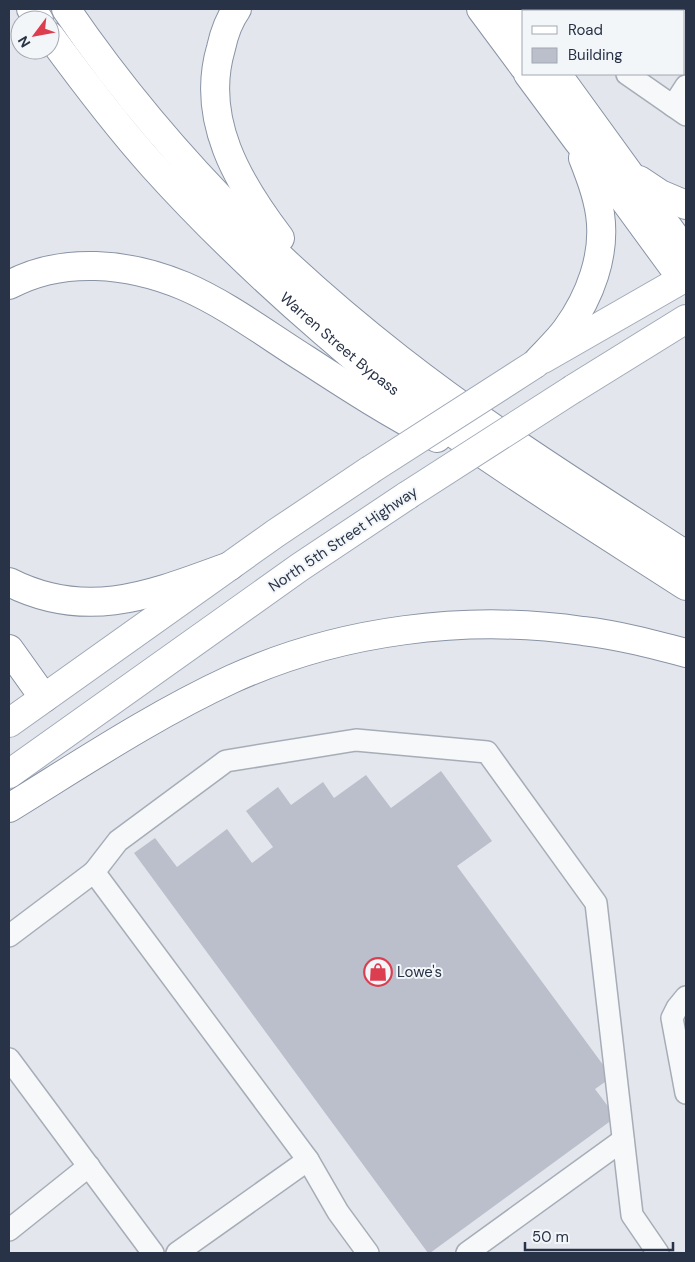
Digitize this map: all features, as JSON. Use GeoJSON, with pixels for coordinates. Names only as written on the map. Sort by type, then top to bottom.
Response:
{"type":"FeatureCollection","features":[{"type":"Feature","properties":{"kind":"main road","name":"Warren Street Bypass"},"geometry":{"type":"LineString","coordinates":[[66,9],[105,63],[173,146],[247,225],[321,294],[399,359],[474,416],[686,555]]}},
{"type":"Feature","properties":{"kind":"main road"},"geometry":{"type":"LineString","coordinates":[[237,9],[224,34],[215,73],[214,93],[221,131],[228,153],[249,195],[321,294]]}},
{"type":"Feature","properties":{"kind":"main road"},"geometry":{"type":"LineString","coordinates":[[481,9],[522,64]]}},
{"type":"Feature","properties":{"kind":"main road"},"geometry":{"type":"LineString","coordinates":[[510,9],[522,25]]}},
{"type":"Feature","properties":{"kind":"main road","name":"Warren Street Bypass"},"geometry":{"type":"LineString","coordinates":[[60,50],[82,80],[152,165],[228,244],[303,314],[382,381],[474,447],[686,586]]}},
{"type":"Feature","properties":{"kind":"main road"},"geometry":{"type":"LineString","coordinates":[[9,723],[230,566],[370,470],[535,364],[685,280],[529,75]]}},
{"type":"Feature","properties":{"kind":"main road"},"geometry":{"type":"LineString","coordinates":[[558,75],[686,252]]}},
{"type":"Feature","properties":{"kind":"main road"},"geometry":{"type":"LineString","coordinates":[[535,364],[565,331],[578,313],[595,274],[599,254],[600,216],[592,181],[577,140]]}},
{"type":"Feature","properties":{"kind":"main road"},"geometry":{"type":"LineString","coordinates":[[629,173],[660,194],[686,205]]}},
{"type":"Feature","properties":{"kind":"main road"},"geometry":{"type":"LineString","coordinates":[[9,285],[40,272],[88,265],[141,272],[184,286],[228,309],[373,403],[534,488]]}},
{"type":"Feature","properties":{"kind":"main road","name":"North 5th Street Highway"},"geometry":{"type":"LineString","coordinates":[[9,774],[300,567],[408,494],[686,319]]}},
{"type":"Feature","properties":{"kind":"main road"},"geometry":{"type":"LineString","coordinates":[[9,582],[52,598],[76,602],[100,602],[145,595],[230,566]]}},
{"type":"Feature","properties":{"kind":"main road"},"geometry":{"type":"LineString","coordinates":[[9,808],[161,715],[202,693],[267,665],[337,643],[433,627],[510,624],[617,636],[686,653]]}},
{"type":"Feature","properties":{"kind":"main road"},"geometry":{"type":"LineString","coordinates":[[9,649],[44,698],[82,722]]}},
{"type":"Feature","properties":{"kind":"lane"},"geometry":{"type":"LineString","coordinates":[[628,75],[680,110],[686,86]]}},
{"type":"Feature","properties":{"kind":"lane"},"geometry":{"type":"LineString","coordinates":[[9,936],[94,872],[118,841],[226,761],[356,740],[486,752],[596,903],[632,1215],[658,1253]]}},
{"type":"Feature","properties":{"kind":"lane"},"geometry":{"type":"LineString","coordinates":[[94,872],[308,1160],[338,1212],[368,1253]]}},
{"type":"Feature","properties":{"kind":"lane"},"geometry":{"type":"LineString","coordinates":[[686,997],[676,1008],[672,1018],[686,1092]]}},
{"type":"Feature","properties":{"kind":"lane"},"geometry":{"type":"LineString","coordinates":[[9,1059],[153,1253]]}},
{"type":"Feature","properties":{"kind":"lane"},"geometry":{"type":"LineString","coordinates":[[467,1253],[623,1140]]}},
{"type":"Feature","properties":{"kind":"lane"},"geometry":{"type":"LineString","coordinates":[[177,1253],[308,1160]]}},
{"type":"Feature","properties":{"kind":"lane"},"geometry":{"type":"LineString","coordinates":[[9,1230],[89,1166]]}},
{"type":"Feature","properties":{"kind":"building","name":"Lowe's"},"geometry":{"type":"Polygon","coordinates":[[[441,771],[492,841],[457,866],[612,1077],[595,1089],[616,1117],[428,1253],[134,853],[155,838],[177,867],[227,829],[252,863],[273,847],[246,811],[278,787],[291,805],[323,782],[334,798],[366,775],[391,808],[441,771]]]}},
{"type":"Feature","properties":{"kind":"place","name":"Lowe's"},"geometry":{"type":"Point","coordinates":[378,972]}}]}
